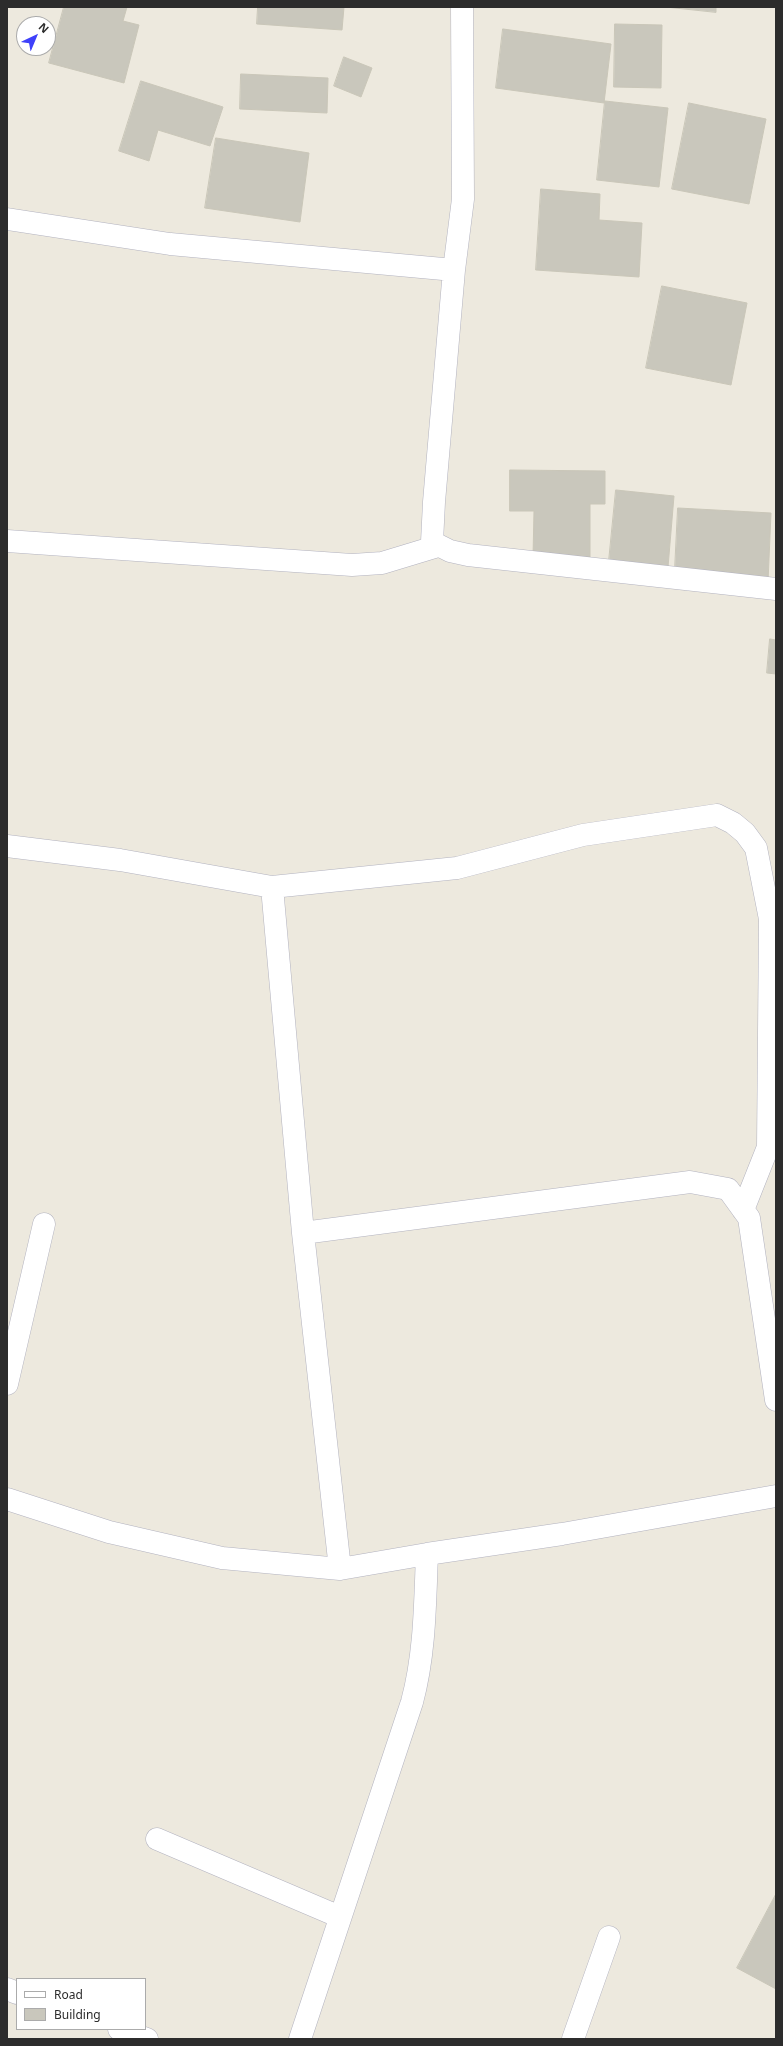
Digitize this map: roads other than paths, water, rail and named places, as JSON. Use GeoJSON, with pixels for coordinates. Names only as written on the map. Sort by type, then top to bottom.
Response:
{"type":"FeatureCollection","features":[{"type":"Feature","properties":{"kind":"street"},"geometry":{"type":"LineString","coordinates":[[462,7],[463,199],[454,270],[434,502],[432,542],[438,546],[468,555],[776,589]]}},
{"type":"Feature","properties":{"kind":"street"},"geometry":{"type":"LineString","coordinates":[[7,219],[170,244],[454,270]]}},
{"type":"Feature","properties":{"kind":"street"},"geometry":{"type":"LineString","coordinates":[[7,541],[352,565],[382,563],[438,546]]}},
{"type":"Feature","properties":{"kind":"street"},"geometry":{"type":"LineString","coordinates":[[7,846],[120,860],[272,887],[457,868],[583,835],[717,815],[733,823],[745,833],[756,848],[770,919],[768,1147],[743,1210]]}},
{"type":"Feature","properties":{"kind":"street"},"geometry":{"type":"LineString","coordinates":[[272,887],[303,1233],[340,1569]]}},
{"type":"Feature","properties":{"kind":"street"},"geometry":{"type":"LineString","coordinates":[[303,1233],[690,1182],[728,1189],[748,1218],[776,1400]]}},
{"type":"Feature","properties":{"kind":"street"},"geometry":{"type":"LineString","coordinates":[[7,1384],[44,1224]]}},
{"type":"Feature","properties":{"kind":"street"},"geometry":{"type":"LineString","coordinates":[[7,1499],[109,1532],[222,1558],[340,1569],[427,1554],[562,1534],[776,1496]]}},
{"type":"Feature","properties":{"kind":"street"},"geometry":{"type":"LineString","coordinates":[[300,2039],[412,1702],[420,1673],[427,1554]]}},
{"type":"Feature","properties":{"kind":"street"},"geometry":{"type":"LineString","coordinates":[[157,1839],[340,1916]]}},
{"type":"Feature","properties":{"kind":"street"},"geometry":{"type":"LineString","coordinates":[[573,2039],[609,1937]]}},
{"type":"Feature","properties":{"kind":"street"},"geometry":{"type":"LineString","coordinates":[[122,2030],[147,2039]]}}]}
